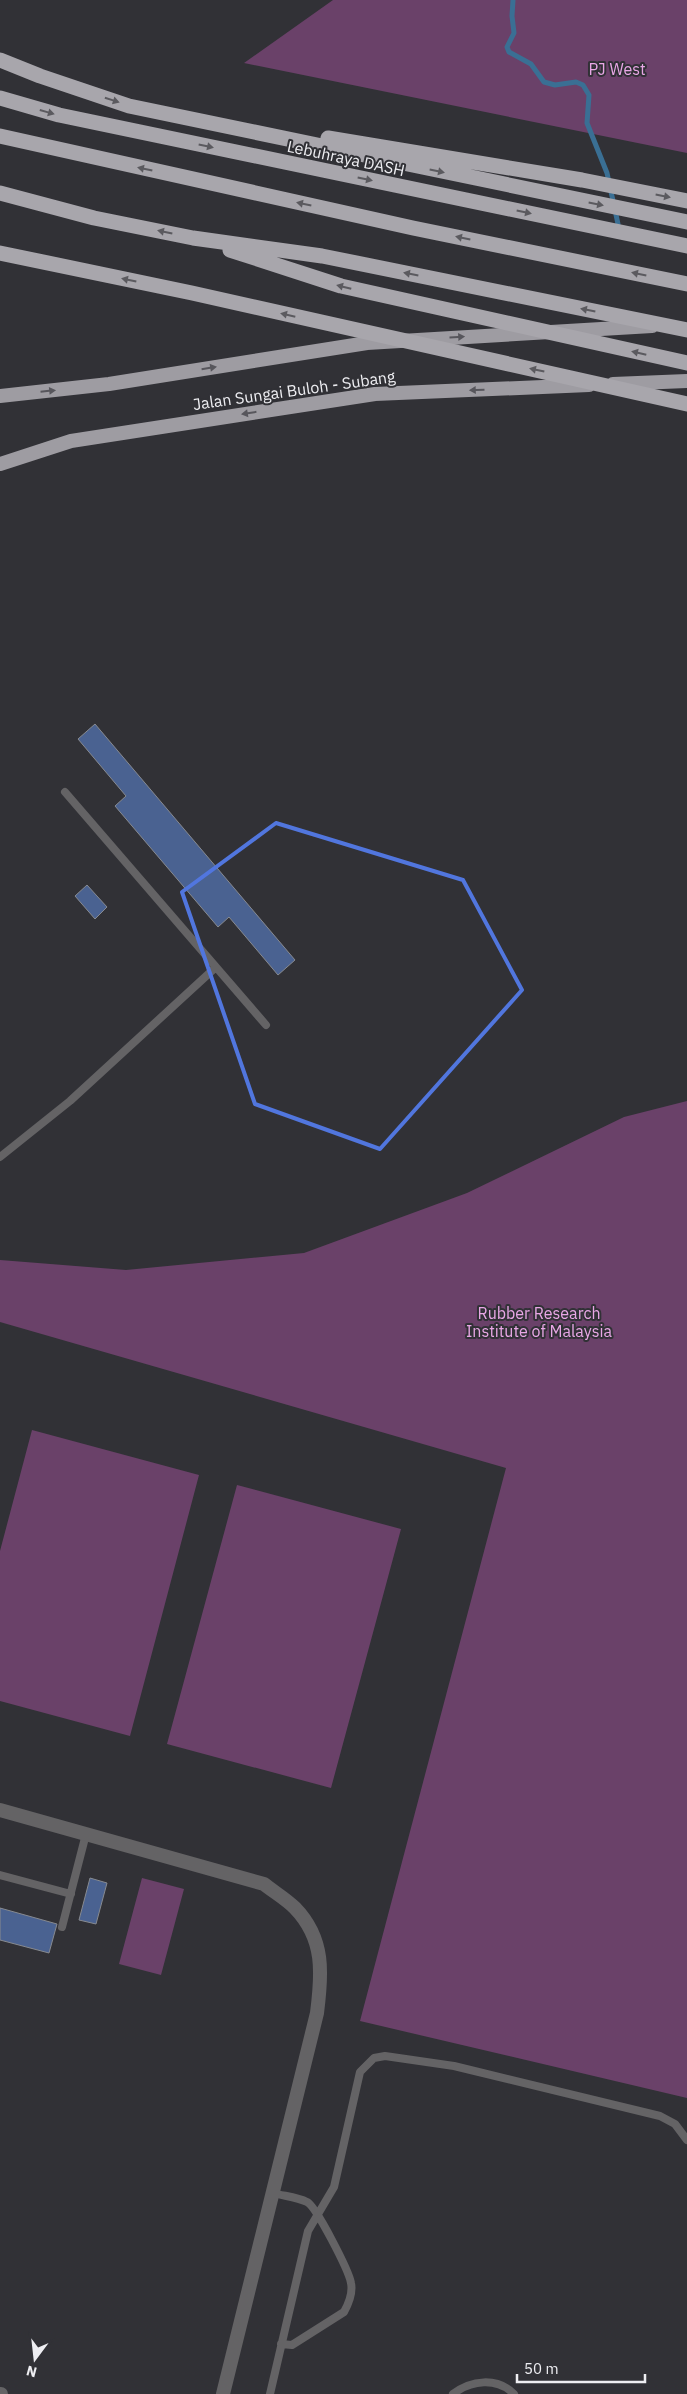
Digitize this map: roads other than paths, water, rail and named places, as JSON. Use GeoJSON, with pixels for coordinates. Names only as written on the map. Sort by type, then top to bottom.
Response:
{"type":"FeatureCollection","features":[{"type":"Feature","properties":{"kind":"highway"},"geometry":{"type":"LineString","coordinates":[[0,60],[40,76],[129,106],[687,222]]}},
{"type":"Feature","properties":{"kind":"highway","name":"Lebuhraya DASH"},"geometry":{"type":"LineString","coordinates":[[0,98],[59,115],[687,246]]}},
{"type":"Feature","properties":{"kind":"highway"},"geometry":{"type":"LineString","coordinates":[[235,127],[315,136],[582,180],[687,201]]}},
{"type":"Feature","properties":{"kind":"highway"},"geometry":{"type":"LineString","coordinates":[[0,136],[413,228],[687,284]]}},
{"type":"Feature","properties":{"kind":"highway"},"geometry":{"type":"LineString","coordinates":[[0,193],[94,218],[193,238],[322,256],[687,330]]}},
{"type":"Feature","properties":{"kind":"highway"},"geometry":{"type":"LineString","coordinates":[[193,238],[341,286],[687,364]]}},
{"type":"Feature","properties":{"kind":"highway"},"geometry":{"type":"LineString","coordinates":[[0,253],[192,293],[687,404]]}},
{"type":"Feature","properties":{"kind":"highway","name":"Jalan Sungai Buloh - Subang"},"geometry":{"type":"LineString","coordinates":[[0,396],[109,384],[367,343],[687,324]]}},
{"type":"Feature","properties":{"kind":"highway","name":"Jalan Sungai Buloh - Subang"},"geometry":{"type":"LineString","coordinates":[[0,464],[71,441],[375,394],[687,382]]}},
{"type":"Feature","properties":{"kind":"highway"},"geometry":{"type":"LineString","coordinates":[[0,472],[71,441]]}},
{"type":"Feature","properties":{"kind":"street"},"geometry":{"type":"LineString","coordinates":[[0,1810],[264,1884],[295,1908],[315,1935],[322,1976],[316,2014],[223,2394]]}},
{"type":"Feature","properties":{"kind":"lane"},"geometry":{"type":"LineString","coordinates":[[65,792],[266,1025]]}},
{"type":"Feature","properties":{"kind":"lane"},"geometry":{"type":"LineString","coordinates":[[0,1157],[70,1101],[216,967]]}},
{"type":"Feature","properties":{"kind":"lane"},"geometry":{"type":"LineString","coordinates":[[62,1927],[86,1834]]}},
{"type":"Feature","properties":{"kind":"lane"},"geometry":{"type":"LineString","coordinates":[[0,1874],[71,1894]]}},
{"type":"Feature","properties":{"kind":"lane"},"geometry":{"type":"LineString","coordinates":[[270,2394],[308,2230],[316,2213],[334,2187],[360,2072],[374,2058],[385,2056],[454,2066],[660,2116],[675,2124],[687,2140]]}},
{"type":"Feature","properties":{"kind":"lane"},"geometry":{"type":"LineString","coordinates":[[273,2193],[308,2202],[349,2273],[352,2284],[349,2304],[344,2312],[292,2345],[282,2344]]}},
{"type":"Feature","properties":{"kind":"lane"},"geometry":{"type":"LineString","coordinates":[[453,2394],[461,2388],[478,2382],[496,2383],[508,2388],[514,2394]]}},
{"type":"Feature","properties":{"kind":"waterway"},"geometry":{"type":"LineString","coordinates":[[513,0],[514,33],[507,47],[509,52],[531,64],[544,82],[555,85],[576,82],[583,85],[589,95],[587,123],[607,173],[618,224]]}},
{"type":"Feature","properties":{"kind":"park label","name":"PJ West"},"geometry":{"type":"Point","coordinates":[617,69]}},
{"type":"Feature","properties":{"kind":"park label","name":"Rubber Research Institute of Malaysia"},"geometry":{"type":"Point","coordinates":[539,1322]}}]}
